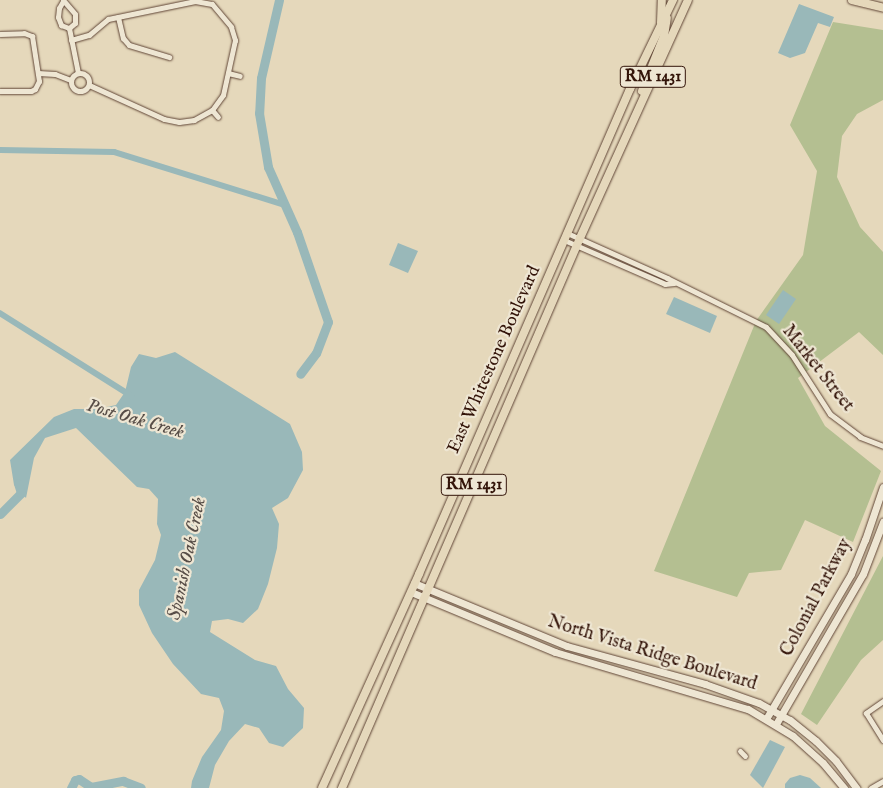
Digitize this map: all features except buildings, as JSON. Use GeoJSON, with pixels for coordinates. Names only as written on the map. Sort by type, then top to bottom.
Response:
{"type":"FeatureCollection","features":[{"type":"Feature","properties":{"kind":"main road"},"geometry":{"type":"LineString","coordinates":[[661,26],[662,0]]}},
{"type":"Feature","properties":{"kind":"main road"},"geometry":{"type":"LineString","coordinates":[[618,154],[619,142],[664,36],[668,0]]}},
{"type":"Feature","properties":{"kind":"main road","name":"East Whitestone Boulevard"},"geometry":{"type":"LineString","coordinates":[[322,788],[414,583],[630,89],[673,0]]}},
{"type":"Feature","properties":{"kind":"main road","name":"East Whitestone Boulevard"},"geometry":{"type":"LineString","coordinates":[[342,788],[580,238],[688,0]]}},
{"type":"Feature","properties":{"kind":"main road"},"geometry":{"type":"LineString","coordinates":[[852,0],[883,8]]}},
{"type":"Feature","properties":{"kind":"street"},"geometry":{"type":"LineString","coordinates":[[63,1],[73,8],[75,14],[75,23],[69,28],[61,25],[58,17],[59,8],[63,1]]}},
{"type":"Feature","properties":{"kind":"street"},"geometry":{"type":"LineString","coordinates":[[71,40],[89,35],[103,22],[118,17],[195,1],[209,1],[228,21],[234,33],[235,40],[223,95],[212,110],[194,120],[171,121],[89,85],[86,76],[78,73]]}},
{"type":"Feature","properties":{"kind":"street"},"geometry":{"type":"LineString","coordinates":[[118,17],[123,38],[128,45],[169,57]]}},
{"type":"Feature","properties":{"kind":"street"},"geometry":{"type":"LineString","coordinates":[[69,28],[78,73]]}},
{"type":"Feature","properties":{"kind":"street"},"geometry":{"type":"LineString","coordinates":[[0,34],[24,33],[32,36],[39,81],[35,90],[0,91]]}},
{"type":"Feature","properties":{"kind":"street"},"geometry":{"type":"LineString","coordinates":[[38,73],[55,74],[71,80]]}},
{"type":"Feature","properties":{"kind":"street"},"geometry":{"type":"LineString","coordinates":[[71,80],[78,73]]}},
{"type":"Feature","properties":{"kind":"street"},"geometry":{"type":"LineString","coordinates":[[228,73],[240,76]]}},
{"type":"Feature","properties":{"kind":"street"},"geometry":{"type":"LineString","coordinates":[[71,80],[73,88],[78,91],[84,91],[89,85]]}},
{"type":"Feature","properties":{"kind":"street"},"geometry":{"type":"LineString","coordinates":[[212,110],[218,117]]}},
{"type":"Feature","properties":{"kind":"street","name":"Market Street"},"geometry":{"type":"LineString","coordinates":[[565,236],[580,238],[766,327],[792,355],[830,414],[860,437],[883,446]]}},
{"type":"Feature","properties":{"kind":"street","name":"Market Street"},"geometry":{"type":"LineString","coordinates":[[565,236],[577,246],[665,284],[674,283]]}},
{"type":"Feature","properties":{"kind":"street","name":"Colonial Parkway"},"geometry":{"type":"LineString","coordinates":[[766,719],[851,574],[883,487]]}},
{"type":"Feature","properties":{"kind":"street","name":"Colonial Parkway"},"geometry":{"type":"LineString","coordinates":[[776,724],[863,574],[883,522]]}},
{"type":"Feature","properties":{"kind":"street","name":"North Vista Ridge Boulevard"},"geometry":{"type":"LineString","coordinates":[[414,583],[566,646],[745,696],[772,709],[822,746],[856,788]]}},
{"type":"Feature","properties":{"kind":"street","name":"North Vista Ridge Boulevard"},"geometry":{"type":"LineString","coordinates":[[410,592],[555,652],[722,700],[766,719],[776,724],[809,750],[844,788]]}},
{"type":"Feature","properties":{"kind":"street"},"geometry":{"type":"LineString","coordinates":[[883,700],[866,713],[883,740]]}},
{"type":"Feature","properties":{"kind":"street"},"geometry":{"type":"LineString","coordinates":[[740,751],[745,756]]}},
{"type":"Feature","properties":{"kind":"street"},"geometry":{"type":"LineString","coordinates":[[871,788],[883,780]]}},
{"type":"Feature","properties":{"kind":"green space"},"geometry":{"type":"Polygon","coordinates":[[[833,22],[883,30],[883,100],[857,114],[842,136],[837,177],[860,227],[883,252],[883,355],[859,332],[798,378],[825,426],[881,471],[853,542],[805,520],[781,570],[749,573],[737,597],[654,571],[756,321],[803,255],[817,171],[790,125],[833,22]]]}},
{"type":"Feature","properties":{"kind":"green space"},"geometry":{"type":"Polygon","coordinates":[[[883,556],[883,640],[861,660],[817,725],[801,714],[883,556]]]}},
{"type":"Feature","properties":{"kind":"water"},"geometry":{"type":"Polygon","coordinates":[[[799,4],[834,17],[830,27],[818,23],[805,53],[790,58],[778,53],[799,4]]]}},
{"type":"Feature","properties":{"kind":"water"},"geometry":{"type":"Polygon","coordinates":[[[398,243],[418,251],[408,273],[389,265],[398,243]]]}},
{"type":"Feature","properties":{"kind":"water"},"geometry":{"type":"Polygon","coordinates":[[[783,290],[796,299],[779,324],[766,315],[783,290]]]}},
{"type":"Feature","properties":{"kind":"water"},"geometry":{"type":"Polygon","coordinates":[[[674,297],[717,316],[710,333],[666,314],[674,297]]]}},
{"type":"Feature","properties":{"kind":"water"},"geometry":{"type":"Polygon","coordinates":[[[175,352],[290,424],[302,452],[303,470],[288,498],[272,508],[279,524],[277,548],[268,584],[258,609],[243,623],[228,619],[212,621],[210,632],[255,660],[276,666],[288,689],[304,708],[303,728],[283,747],[269,743],[259,728],[245,724],[229,741],[215,765],[209,788],[191,788],[192,781],[202,757],[221,730],[224,711],[219,698],[201,694],[173,664],[152,633],[139,605],[139,590],[155,560],[161,535],[157,524],[158,499],[149,489],[137,487],[76,428],[45,438],[34,458],[26,498],[14,485],[10,460],[54,417],[74,409],[97,409],[116,405],[125,392],[131,367],[139,354],[156,358],[175,352]]]}},
{"type":"Feature","properties":{"kind":"water"},"geometry":{"type":"Polygon","coordinates":[[[770,740],[785,747],[763,788],[750,775],[770,740]]]}},
{"type":"Feature","properties":{"kind":"water"},"geometry":{"type":"Polygon","coordinates":[[[800,775],[810,778],[821,788],[785,788],[785,784],[790,778],[800,775]]]}},
{"type":"Feature","properties":{"kind":"waterway","name":"Spanish Oak Creek"},"geometry":{"type":"LineString","coordinates":[[279,0],[261,78],[259,113],[268,167],[297,232],[328,322],[316,353],[300,374]]}},
{"type":"Feature","properties":{"kind":"waterway"},"geometry":{"type":"LineString","coordinates":[[0,150],[114,152],[285,205]]}},
{"type":"Feature","properties":{"kind":"waterway"},"geometry":{"type":"LineString","coordinates":[[0,313],[132,396]]}},
{"type":"Feature","properties":{"kind":"waterway","name":"Post Oak Creek"},"geometry":{"type":"LineString","coordinates":[[0,514],[21,493],[18,483]]}},
{"type":"Feature","properties":{"kind":"waterway"},"geometry":{"type":"LineString","coordinates":[[71,788],[75,780],[79,779],[91,787],[123,781],[141,788]]}}]}
